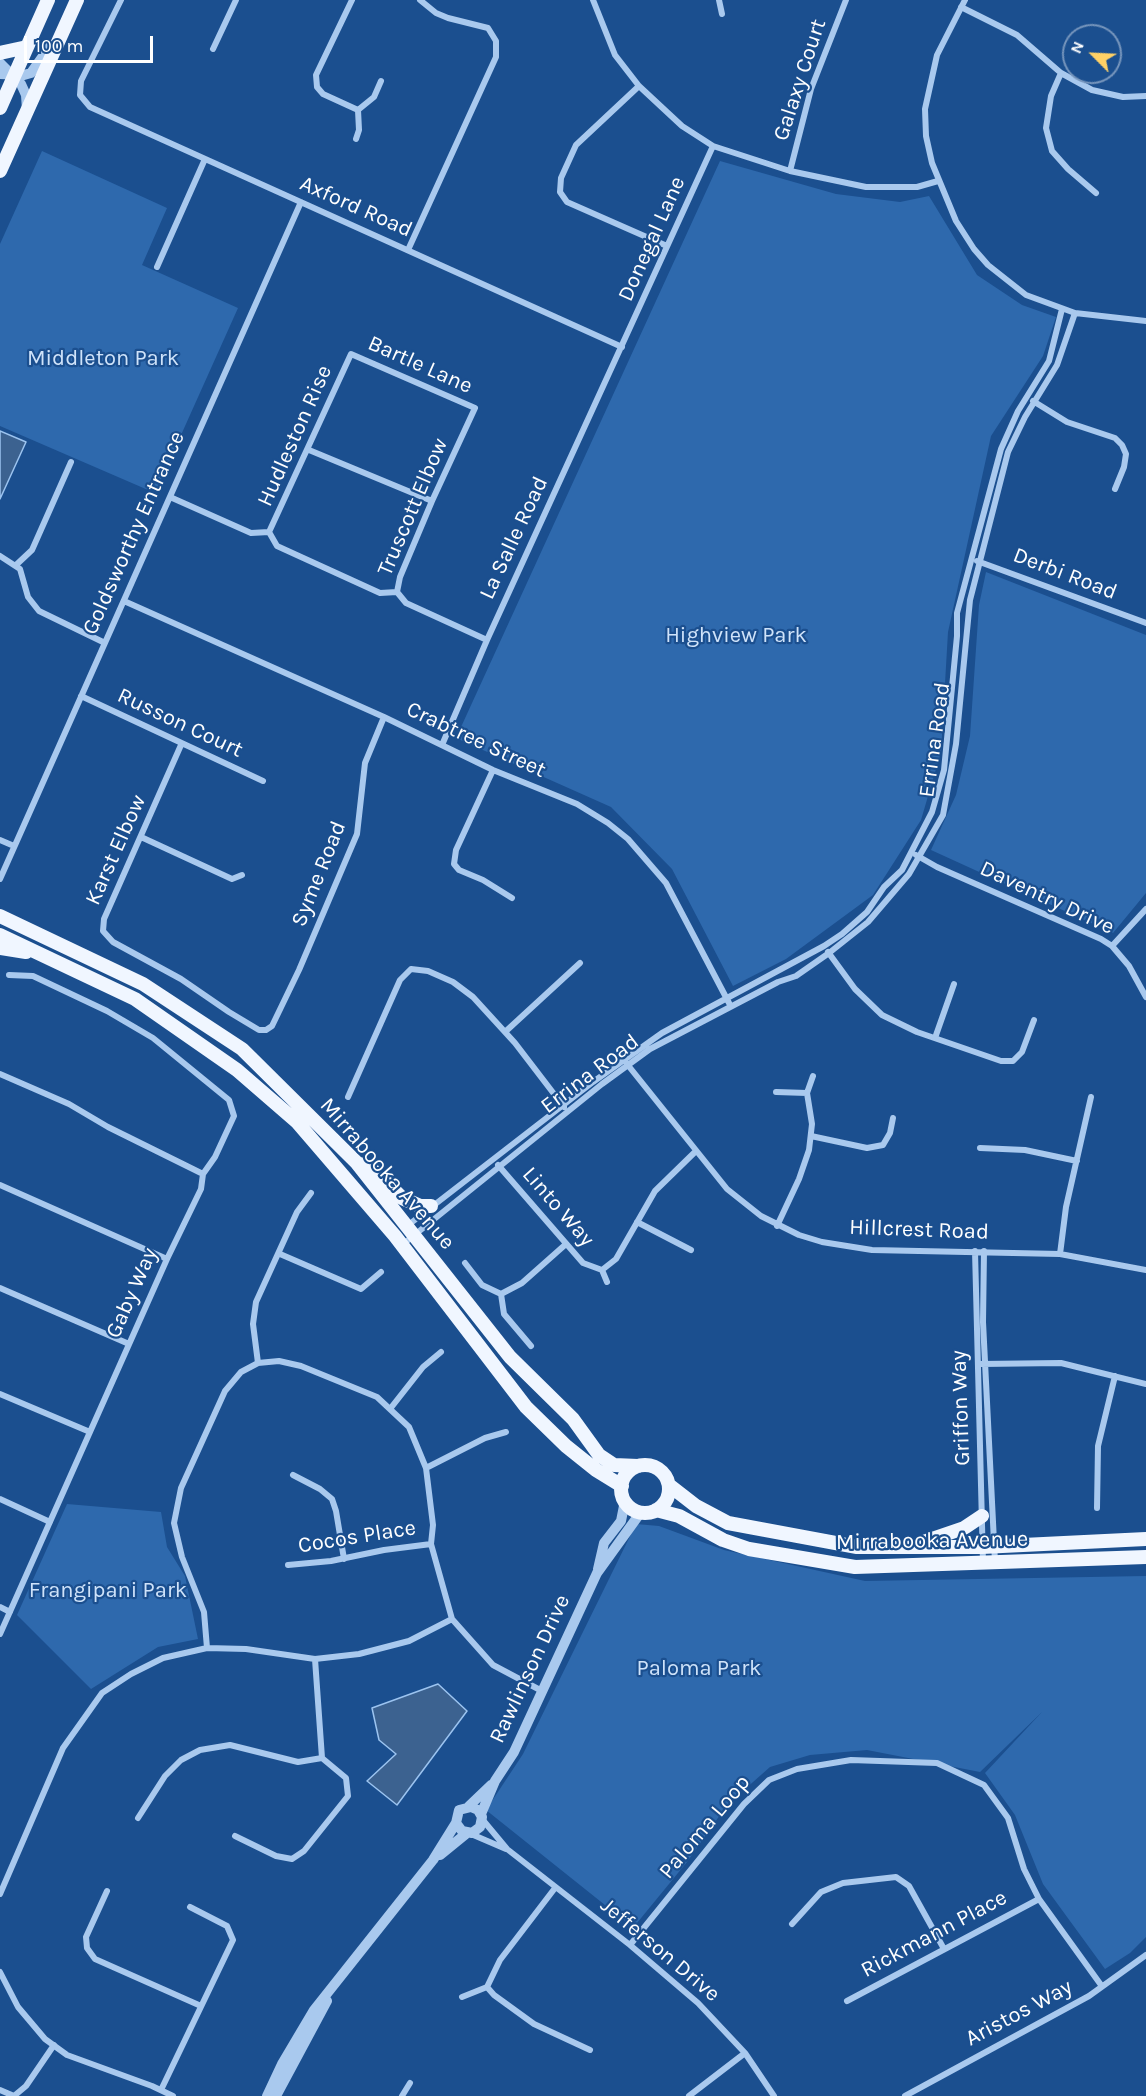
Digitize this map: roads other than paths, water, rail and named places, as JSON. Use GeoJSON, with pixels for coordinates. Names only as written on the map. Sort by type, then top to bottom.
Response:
{"type":"FeatureCollection","features":[{"type":"Feature","properties":{"kind":"main road"},"geometry":{"type":"LineString","coordinates":[[0,108],[7,75],[27,47],[48,0]]}},
{"type":"Feature","properties":{"kind":"main road"},"geometry":{"type":"LineString","coordinates":[[0,171],[77,0]]}},
{"type":"Feature","properties":{"kind":"main road"},"geometry":{"type":"LineString","coordinates":[[0,53],[27,47]]}},
{"type":"Feature","properties":{"kind":"main road","name":"Mirrabooka Avenue"},"geometry":{"type":"LineString","coordinates":[[0,916],[143,984],[242,1049],[356,1162],[510,1357],[573,1419],[599,1455],[614,1465],[645,1465],[659,1469],[669,1485],[696,1506],[728,1523],[857,1547],[988,1547],[1146,1539]]}},
{"type":"Feature","properties":{"kind":"main road","name":"Mirrabooka Avenue"},"geometry":{"type":"LineString","coordinates":[[0,935],[49,956],[135,999],[237,1070],[297,1122],[398,1241],[526,1407],[566,1446],[596,1470],[622,1485]]}},
{"type":"Feature","properties":{"kind":"main road"},"geometry":{"type":"LineString","coordinates":[[0,948],[49,956]]}},
{"type":"Feature","properties":{"kind":"main road"},"geometry":{"type":"LineString","coordinates":[[356,1162],[377,1173],[402,1198],[420,1206],[431,1206]]}},
{"type":"Feature","properties":{"kind":"main road"},"geometry":{"type":"LineString","coordinates":[[638,1466],[627,1474],[622,1485],[624,1500],[629,1506],[641,1512]]}},
{"type":"Feature","properties":{"kind":"main road"},"geometry":{"type":"LineString","coordinates":[[656,1510],[667,1499],[669,1485]]}},
{"type":"Feature","properties":{"kind":"main road","name":"Mirrabooka Avenue"},"geometry":{"type":"LineString","coordinates":[[641,1512],[656,1510],[679,1516],[723,1540],[749,1549],[855,1567],[1146,1557]]}},
{"type":"Feature","properties":{"kind":"main road"},"geometry":{"type":"LineString","coordinates":[[901,1547],[941,1537],[974,1523],[982,1516]]}},
{"type":"Feature","properties":{"kind":"street"},"geometry":{"type":"LineString","coordinates":[[7,75],[28,75],[36,69],[77,0]]}},
{"type":"Feature","properties":{"kind":"street","name":"Axford Road"},"geometry":{"type":"LineString","coordinates":[[122,0],[81,81],[80,95],[90,107],[622,347]]}},
{"type":"Feature","properties":{"kind":"street"},"geometry":{"type":"LineString","coordinates":[[213,49],[236,0]]}},
{"type":"Feature","properties":{"kind":"street"},"geometry":{"type":"LineString","coordinates":[[352,0],[316,75],[317,87],[323,94],[358,110]]}},
{"type":"Feature","properties":{"kind":"street"},"geometry":{"type":"LineString","coordinates":[[408,250],[496,57],[496,41],[488,28],[448,18],[436,13],[420,0]]}},
{"type":"Feature","properties":{"kind":"street"},"geometry":{"type":"LineString","coordinates":[[592,0],[615,55],[639,86],[682,126],[713,146],[790,171],[866,187],[891,189],[917,187],[938,181]]}},
{"type":"Feature","properties":{"kind":"street"},"geometry":{"type":"LineString","coordinates":[[719,0],[722,14]]}},
{"type":"Feature","properties":{"kind":"street","name":"Galaxy Court"},"geometry":{"type":"LineString","coordinates":[[790,171],[812,89],[846,0]]}},
{"type":"Feature","properties":{"kind":"street"},"geometry":{"type":"LineString","coordinates":[[1146,96],[1123,97],[1092,90],[1061,73],[1017,34],[963,3],[937,55],[925,110],[926,136],[938,181],[956,221],[974,249],[988,265],[1026,294],[1062,309],[1075,313],[1146,321]]}},
{"type":"Feature","properties":{"kind":"street"},"geometry":{"type":"LineString","coordinates":[[0,63],[7,75],[25,91],[27,111]]}},
{"type":"Feature","properties":{"kind":"street"},"geometry":{"type":"LineString","coordinates":[[1061,73],[1051,96],[1046,128],[1052,151],[1068,170],[1096,193]]}},
{"type":"Feature","properties":{"kind":"street"},"geometry":{"type":"LineString","coordinates":[[358,110],[374,97],[381,81]]}},
{"type":"Feature","properties":{"kind":"street"},"geometry":{"type":"LineString","coordinates":[[639,86],[576,145],[561,178],[560,192],[567,202],[668,246]]}},
{"type":"Feature","properties":{"kind":"street"},"geometry":{"type":"LineString","coordinates":[[356,139],[359,130],[358,110]]}},
{"type":"Feature","properties":{"kind":"street","name":"Donegal Lane"},"geometry":{"type":"LineString","coordinates":[[622,347],[713,146]]}},
{"type":"Feature","properties":{"kind":"street"},"geometry":{"type":"LineString","coordinates":[[157,267],[205,159]]}},
{"type":"Feature","properties":{"kind":"street","name":"Goldsworthy Entrance"},"geometry":{"type":"LineString","coordinates":[[0,879],[301,202]]}},
{"type":"Feature","properties":{"kind":"street","name":"Errina Road"},"geometry":{"type":"LineString","coordinates":[[398,1241],[411,1230],[431,1206],[624,1059],[662,1033],[796,976],[868,922],[892,897],[915,855],[932,812],[944,770],[957,636],[956,621],[1001,449],[1049,361],[1062,309]]}},
{"type":"Feature","properties":{"kind":"street","name":"Errina Road"},"geometry":{"type":"LineString","coordinates":[[398,1241],[628,1066],[670,1037],[824,946],[867,912],[884,887],[915,855],[943,815],[956,744],[965,635],[979,561],[1008,452],[1034,402],[1057,365],[1075,313]]}},
{"type":"Feature","properties":{"kind":"street","name":"La Salle Road"},"geometry":{"type":"LineString","coordinates":[[442,745],[487,640],[622,347]]}},
{"type":"Feature","properties":{"kind":"street","name":"Hudleston Rise"},"geometry":{"type":"LineString","coordinates":[[170,497],[251,533],[269,532],[309,450],[351,354]]}},
{"type":"Feature","properties":{"kind":"street","name":"Bartle Lane"},"geometry":{"type":"LineString","coordinates":[[351,354],[475,408]]}},
{"type":"Feature","properties":{"kind":"street"},"geometry":{"type":"LineString","coordinates":[[1027,398],[1067,422],[1115,438],[1122,445],[1126,454],[1124,467],[1114,489]]}},
{"type":"Feature","properties":{"kind":"street","name":"Truscott Elbow"},"geometry":{"type":"LineString","coordinates":[[475,408],[432,501],[400,577],[397,592],[406,603],[487,640]]}},
{"type":"Feature","properties":{"kind":"street"},"geometry":{"type":"LineString","coordinates":[[309,450],[432,501]]}},
{"type":"Feature","properties":{"kind":"street"},"geometry":{"type":"LineString","coordinates":[[16,565],[32,550],[71,462]]}},
{"type":"Feature","properties":{"kind":"street"},"geometry":{"type":"LineString","coordinates":[[269,532],[277,546],[380,593],[397,592]]}},
{"type":"Feature","properties":{"kind":"street"},"geometry":{"type":"LineString","coordinates":[[0,556],[16,565],[23,576],[30,600],[39,611],[105,642]]}},
{"type":"Feature","properties":{"kind":"street","name":"Derbi Road"},"geometry":{"type":"LineString","coordinates":[[971,559],[1146,623]]}},
{"type":"Feature","properties":{"kind":"street","name":"Crabtree Street"},"geometry":{"type":"LineString","coordinates":[[124,601],[384,717],[493,770],[577,804],[608,823],[628,839],[666,883],[729,1003]]}},
{"type":"Feature","properties":{"kind":"street","name":"Russon Court"},"geometry":{"type":"LineString","coordinates":[[81,696],[263,782]]}},
{"type":"Feature","properties":{"kind":"street","name":"Syme Road"},"geometry":{"type":"LineString","coordinates":[[260,1030],[272,1026],[357,834],[365,763],[384,717]]}},
{"type":"Feature","properties":{"kind":"street","name":"Karst Elbow"},"geometry":{"type":"LineString","coordinates":[[181,745],[104,920],[103,931],[113,942],[181,979],[260,1030]]}},
{"type":"Feature","properties":{"kind":"street"},"geometry":{"type":"LineString","coordinates":[[493,770],[456,850],[454,864],[459,870],[483,880],[512,898]]}},
{"type":"Feature","properties":{"kind":"street"},"geometry":{"type":"LineString","coordinates":[[141,837],[232,879],[242,875]]}},
{"type":"Feature","properties":{"kind":"street"},"geometry":{"type":"LineString","coordinates":[[0,840],[14,846]]}},
{"type":"Feature","properties":{"kind":"street","name":"Daventry Drive"},"geometry":{"type":"LineString","coordinates":[[915,855],[1112,946],[1130,966],[1146,997]]}},
{"type":"Feature","properties":{"kind":"street"},"geometry":{"type":"LineString","coordinates":[[1112,946],[1146,909]]}},
{"type":"Feature","properties":{"kind":"street"},"geometry":{"type":"LineString","coordinates":[[824,946],[855,989],[882,1015],[935,1038],[1001,1061],[1013,1061],[1022,1052],[1034,1020]]}},
{"type":"Feature","properties":{"kind":"street"},"geometry":{"type":"LineString","coordinates":[[505,1032],[580,963]]}},
{"type":"Feature","properties":{"kind":"street"},"geometry":{"type":"LineString","coordinates":[[348,1097],[400,980],[411,969],[428,971],[463,989],[505,1032],[568,1112]]}},
{"type":"Feature","properties":{"kind":"street"},"geometry":{"type":"LineString","coordinates":[[0,1074],[69,1104],[108,1127],[202,1173],[215,1157],[234,1116],[229,1100],[153,1038],[107,1011],[33,976],[9,975]]}},
{"type":"Feature","properties":{"kind":"street"},"geometry":{"type":"LineString","coordinates":[[935,1038],[954,984]]}},
{"type":"Feature","properties":{"kind":"street","name":"Hillcrest Road"},"geometry":{"type":"LineString","coordinates":[[624,1059],[727,1189],[744,1204],[777,1226],[822,1242],[872,1250],[1060,1254],[1146,1270]]}},
{"type":"Feature","properties":{"kind":"street"},"geometry":{"type":"LineString","coordinates":[[777,1226],[799,1179],[811,1136],[807,1093],[813,1076]]}},
{"type":"Feature","properties":{"kind":"street"},"geometry":{"type":"LineString","coordinates":[[776,1092],[807,1093]]}},
{"type":"Feature","properties":{"kind":"street"},"geometry":{"type":"LineString","coordinates":[[1060,1254],[1063,1220],[1091,1097]]}},
{"type":"Feature","properties":{"kind":"street"},"geometry":{"type":"LineString","coordinates":[[811,1136],[867,1148],[883,1145],[890,1133],[893,1118]]}},
{"type":"Feature","properties":{"kind":"street"},"geometry":{"type":"LineString","coordinates":[[980,1148],[1025,1150],[1077,1161]]}},
{"type":"Feature","properties":{"kind":"street","name":"Linto Way"},"geometry":{"type":"LineString","coordinates":[[602,1270],[616,1259],[655,1191],[696,1151]]}},
{"type":"Feature","properties":{"kind":"street","name":"Linto Way"},"geometry":{"type":"LineString","coordinates":[[494,1160],[583,1263],[602,1270],[607,1282]]}},
{"type":"Feature","properties":{"kind":"street","name":"Gaby Way"},"geometry":{"type":"LineString","coordinates":[[0,1634],[167,1259],[201,1189],[202,1173]]}},
{"type":"Feature","properties":{"kind":"street"},"geometry":{"type":"LineString","coordinates":[[0,1185],[167,1259]]}},
{"type":"Feature","properties":{"kind":"street"},"geometry":{"type":"LineString","coordinates":[[258,1363],[253,1324],[256,1302],[280,1254],[297,1212],[311,1192]]}},
{"type":"Feature","properties":{"kind":"street"},"geometry":{"type":"LineString","coordinates":[[637,1222],[691,1250]]}},
{"type":"Feature","properties":{"kind":"street"},"geometry":{"type":"LineString","coordinates":[[501,1294],[522,1283],[566,1244]]}},
{"type":"Feature","properties":{"kind":"street","name":"Griffon Way"},"geometry":{"type":"LineString","coordinates":[[975,1251],[989,1563]]}},
{"type":"Feature","properties":{"kind":"street","name":"Griffon Way"},"geometry":{"type":"LineString","coordinates":[[984,1251],[981,1364],[982,1516],[989,1563]]}},
{"type":"Feature","properties":{"kind":"street"},"geometry":{"type":"LineString","coordinates":[[280,1254],[362,1289],[381,1272]]}},
{"type":"Feature","properties":{"kind":"street"},"geometry":{"type":"LineString","coordinates":[[465,1263],[482,1285],[501,1294]]}},
{"type":"Feature","properties":{"kind":"street"},"geometry":{"type":"LineString","coordinates":[[0,1288],[129,1344]]}},
{"type":"Feature","properties":{"kind":"street"},"geometry":{"type":"LineString","coordinates":[[501,1294],[504,1314],[531,1346]]}},
{"type":"Feature","properties":{"kind":"street"},"geometry":{"type":"LineString","coordinates":[[390,1409],[423,1367],[441,1352]]}},
{"type":"Feature","properties":{"kind":"street"},"geometry":{"type":"LineString","coordinates":[[207,1648],[204,1612],[178,1544],[174,1523],[181,1488],[225,1391],[241,1372],[258,1363],[279,1361],[301,1366],[377,1397],[409,1426],[426,1468],[433,1525],[431,1544],[452,1619],[494,1665],[542,1691]]}},
{"type":"Feature","properties":{"kind":"street"},"geometry":{"type":"LineString","coordinates":[[981,1364],[1061,1363],[1146,1384]]}},
{"type":"Feature","properties":{"kind":"street"},"geometry":{"type":"LineString","coordinates":[[1097,1508],[1098,1446],[1115,1376]]}},
{"type":"Feature","properties":{"kind":"street"},"geometry":{"type":"LineString","coordinates":[[0,1394],[90,1432]]}},
{"type":"Feature","properties":{"kind":"street"},"geometry":{"type":"LineString","coordinates":[[426,1468],[485,1438],[506,1432]]}},
{"type":"Feature","properties":{"kind":"street"},"geometry":{"type":"LineString","coordinates":[[293,1475],[320,1489],[332,1499],[344,1559]]}},
{"type":"Feature","properties":{"kind":"street"},"geometry":{"type":"LineString","coordinates":[[0,1499],[50,1522]]}},
{"type":"Feature","properties":{"kind":"street","name":"Rawlinson Drive"},"geometry":{"type":"LineString","coordinates":[[597,1573],[604,1543],[621,1521],[624,1500]]}},
{"type":"Feature","properties":{"kind":"street","name":"Rawlinson Drive"},"geometry":{"type":"LineString","coordinates":[[267,2096],[314,2010],[331,1992],[433,1860],[456,1822],[459,1810],[469,1806],[495,1781],[514,1752],[597,1573],[641,1512]]}},
{"type":"Feature","properties":{"kind":"street","name":"Cocos Place"},"geometry":{"type":"LineString","coordinates":[[288,1565],[344,1559],[384,1550],[431,1544]]}},
{"type":"Feature","properties":{"kind":"street"},"geometry":{"type":"LineString","coordinates":[[0,1607],[10,1612]]}},
{"type":"Feature","properties":{"kind":"street"},"geometry":{"type":"LineString","coordinates":[[0,1894],[63,1748],[102,1693],[131,1674],[163,1658],[207,1648],[246,1649],[315,1659],[359,1654],[409,1641],[452,1619]]}},
{"type":"Feature","properties":{"kind":"street"},"geometry":{"type":"LineString","coordinates":[[235,1836],[286,1859],[292,1859],[304,1851],[348,1796],[346,1778],[322,1758],[315,1659]]}},
{"type":"Feature","properties":{"kind":"street"},"geometry":{"type":"LineString","coordinates":[[138,1818],[165,1776],[181,1760],[200,1750],[230,1745],[298,1762],[322,1758]]}},
{"type":"Feature","properties":{"kind":"street","name":"Paloma Loop"},"geometry":{"type":"LineString","coordinates":[[630,1945],[744,1804],[769,1780],[797,1769],[851,1760],[937,1762],[984,1785],[1008,1818],[1024,1869],[1039,1899],[1101,1985]]}},
{"type":"Feature","properties":{"kind":"street","name":"Rawlinson Drive"},"geometry":{"type":"LineString","coordinates":[[433,1860],[468,1833],[479,1829],[495,1781]]}},
{"type":"Feature","properties":{"kind":"street"},"geometry":{"type":"LineString","coordinates":[[469,1806],[476,1808],[482,1817]]}},
{"type":"Feature","properties":{"kind":"street","name":"Jefferson Drive"},"geometry":{"type":"LineString","coordinates":[[482,1817],[507,1849],[630,1945],[698,2003],[745,2053],[774,2096]]}},
{"type":"Feature","properties":{"kind":"street"},"geometry":{"type":"LineString","coordinates":[[456,1822],[460,1830],[468,1833]]}},
{"type":"Feature","properties":{"kind":"street","name":"Jefferson Drive"},"geometry":{"type":"LineString","coordinates":[[468,1833],[507,1849]]}},
{"type":"Feature","properties":{"kind":"street"},"geometry":{"type":"LineString","coordinates":[[792,1924],[821,1892],[843,1883],[896,1877],[909,1886],[944,1949]]}},
{"type":"Feature","properties":{"kind":"street"},"geometry":{"type":"LineString","coordinates":[[462,1997],[488,1987],[500,1960],[555,1888]]}},
{"type":"Feature","properties":{"kind":"street"},"geometry":{"type":"LineString","coordinates":[[106,1891],[86,1937],[87,1948],[94,1959],[201,2006]]}},
{"type":"Feature","properties":{"kind":"street","name":"Rickmann Place"},"geometry":{"type":"LineString","coordinates":[[847,2001],[1039,1899]]}},
{"type":"Feature","properties":{"kind":"street"},"geometry":{"type":"LineString","coordinates":[[161,2090],[233,1940],[227,1926],[190,1907]]}},
{"type":"Feature","properties":{"kind":"street","name":"Aristos Way"},"geometry":{"type":"LineString","coordinates":[[905,2096],[1089,1996],[1101,1985],[1146,1955]]}},
{"type":"Feature","properties":{"kind":"street"},"geometry":{"type":"LineString","coordinates":[[0,1972],[18,2007],[54,2045],[67,2055],[172,2096]]}},
{"type":"Feature","properties":{"kind":"street"},"geometry":{"type":"LineString","coordinates":[[488,1987],[494,1995],[534,2024],[590,2050]]}},
{"type":"Feature","properties":{"kind":"street","name":"Rawlinson Drive"},"geometry":{"type":"LineString","coordinates":[[276,2096],[331,1992]]}},
{"type":"Feature","properties":{"kind":"street"},"geometry":{"type":"LineString","coordinates":[[0,2090],[14,2096],[26,2086],[54,2045]]}},
{"type":"Feature","properties":{"kind":"street"},"geometry":{"type":"LineString","coordinates":[[689,2096],[745,2053]]}},
{"type":"Feature","properties":{"kind":"street"},"geometry":{"type":"LineString","coordinates":[[402,2096],[410,2083]]}},
{"type":"Feature","properties":{"kind":"park label","name":"Middleton Park"},"geometry":{"type":"Point","coordinates":[103,359]}},
{"type":"Feature","properties":{"kind":"park label","name":"Highview Park"},"geometry":{"type":"Point","coordinates":[736,636]}},
{"type":"Feature","properties":{"kind":"park label","name":"Frangipani Park"},"geometry":{"type":"Point","coordinates":[108,1591]}},
{"type":"Feature","properties":{"kind":"park label","name":"Paloma Park"},"geometry":{"type":"Point","coordinates":[699,1669]}}]}
